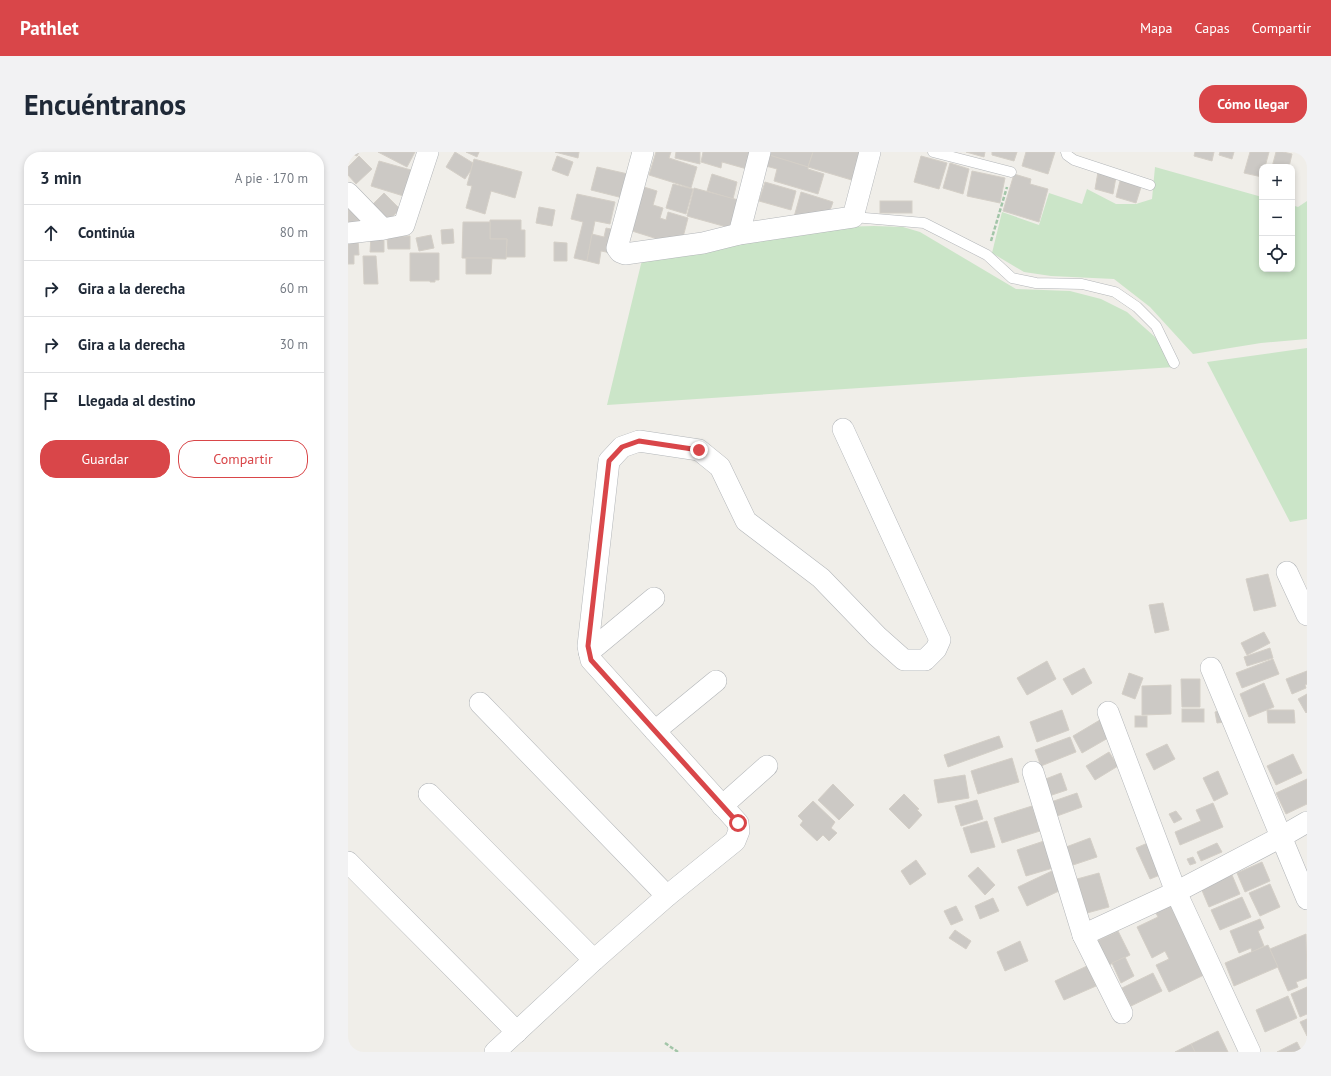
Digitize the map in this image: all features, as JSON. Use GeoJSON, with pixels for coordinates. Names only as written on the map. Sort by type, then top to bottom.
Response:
{"type":"FeatureCollection","features":[{"type":"Feature","properties":{"kind":"street"},"geometry":{"type":"LineString","coordinates":[[348,233],[383,229],[404,224],[428,152]]}},
{"type":"Feature","properties":{"kind":"street"},"geometry":{"type":"LineString","coordinates":[[644,152],[617,248],[620,252],[625,254],[703,243],[739,234],[853,217],[870,152]]}},
{"type":"Feature","properties":{"kind":"street"},"geometry":{"type":"LineString","coordinates":[[739,234],[760,152]]}},
{"type":"Feature","properties":{"kind":"street"},"geometry":{"type":"LineString","coordinates":[[348,193],[383,229]]}},
{"type":"Feature","properties":{"kind":"street"},"geometry":{"type":"LineString","coordinates":[[495,1052],[594,960],[666,896],[735,841],[739,832],[738,823],[591,660],[588,646],[609,461],[622,447],[639,441],[699,450],[720,467],[746,521],[822,578],[877,636],[904,660],[925,660],[936,649],[940,640],[843,429]]}},
{"type":"Feature","properties":{"kind":"street"},"geometry":{"type":"LineString","coordinates":[[1287,572],[1307,615]]}},
{"type":"Feature","properties":{"kind":"street"},"geometry":{"type":"LineString","coordinates":[[589,652],[654,598]]}},
{"type":"Feature","properties":{"kind":"street"},"geometry":{"type":"LineString","coordinates":[[1211,668],[1307,899]]}},
{"type":"Feature","properties":{"kind":"street"},"geometry":{"type":"LineString","coordinates":[[655,731],[716,681]]}},
{"type":"Feature","properties":{"kind":"street"},"geometry":{"type":"LineString","coordinates":[[480,703],[666,896]]}},
{"type":"Feature","properties":{"kind":"street"},"geometry":{"type":"LineString","coordinates":[[1108,712],[1176,892],[1250,1052]]}},
{"type":"Feature","properties":{"kind":"street"},"geometry":{"type":"LineString","coordinates":[[722,806],[768,766]]}},
{"type":"Feature","properties":{"kind":"street"},"geometry":{"type":"LineString","coordinates":[[1033,772],[1083,935],[1122,1013]]}},
{"type":"Feature","properties":{"kind":"street"},"geometry":{"type":"LineString","coordinates":[[429,794],[594,960]]}},
{"type":"Feature","properties":{"kind":"street"},"geometry":{"type":"LineString","coordinates":[[1083,935],[1176,892],[1307,822]]}},
{"type":"Feature","properties":{"kind":"street"},"geometry":{"type":"LineString","coordinates":[[348,862],[517,1032]]}},
{"type":"Feature","properties":{"kind":"lane"},"geometry":{"type":"LineString","coordinates":[[933,152],[1011,172]]}},
{"type":"Feature","properties":{"kind":"lane"},"geometry":{"type":"LineString","coordinates":[[1066,152],[1067,155],[1074,160],[1150,185]]}},
{"type":"Feature","properties":{"kind":"lane"},"geometry":{"type":"LineString","coordinates":[[853,217],[924,223],[987,255],[1012,278],[1036,282],[1082,284],[1115,292],[1137,307],[1156,326],[1174,363]]}},
{"type":"Feature","properties":{"kind":"path"},"geometry":{"type":"LineString","coordinates":[[987,255],[1011,172]]}},
{"type":"Feature","properties":{"kind":"path"},"geometry":{"type":"LineString","coordinates":[[665,1043],[678,1052]]}},
{"type":"Feature","properties":{"kind":"green space"},"geometry":{"type":"Polygon","coordinates":[[[1155,167],[1259,196],[1259,272],[1295,272],[1295,206],[1298,207],[1307,201],[1307,339],[1261,343],[1193,354],[1150,307],[1114,279],[1051,276],[1024,272],[992,253],[1002,212],[1039,225],[1049,193],[1082,204],[1087,189],[1116,204],[1136,204],[1152,199],[1155,167]]]}},
{"type":"Feature","properties":{"kind":"green space"},"geometry":{"type":"Polygon","coordinates":[[[838,227],[903,227],[920,232],[1016,289],[1070,291],[1101,299],[1127,312],[1155,337],[1174,367],[607,405],[641,264],[646,252],[838,227]]]}},
{"type":"Feature","properties":{"kind":"green space"},"geometry":{"type":"Polygon","coordinates":[[[1307,348],[1307,519],[1290,522],[1207,362],[1307,348]]]}},
{"type":"Feature","properties":{"kind":"building"},"geometry":{"type":"Polygon","coordinates":[[[348,152],[359,152],[357,156],[348,152]]]}},
{"type":"Feature","properties":{"kind":"building"},"geometry":{"type":"Polygon","coordinates":[[[378,152],[415,152],[407,167],[378,152]]]}},
{"type":"Feature","properties":{"kind":"building"},"geometry":{"type":"Polygon","coordinates":[[[455,152],[473,163],[471,170],[465,179],[446,167],[455,152]]]}},
{"type":"Feature","properties":{"kind":"building"},"geometry":{"type":"Polygon","coordinates":[[[466,152],[479,152],[477,157],[466,152]]]}},
{"type":"Feature","properties":{"kind":"building"},"geometry":{"type":"Polygon","coordinates":[[[555,152],[579,152],[578,158],[555,152]]]}},
{"type":"Feature","properties":{"kind":"building"},"geometry":{"type":"Polygon","coordinates":[[[656,152],[671,152],[669,158],[697,167],[691,188],[649,175],[656,152]]]}},
{"type":"Feature","properties":{"kind":"building"},"geometry":{"type":"Polygon","coordinates":[[[676,152],[700,152],[700,164],[675,158],[676,152]]]}},
{"type":"Feature","properties":{"kind":"building"},"geometry":{"type":"Polygon","coordinates":[[[703,152],[752,152],[747,169],[722,162],[721,168],[701,162],[703,152]]]}},
{"type":"Feature","properties":{"kind":"building"},"geometry":{"type":"Polygon","coordinates":[[[813,152],[808,167],[761,153],[813,152]]]}},
{"type":"Feature","properties":{"kind":"building"},"geometry":{"type":"Polygon","coordinates":[[[813,152],[860,152],[855,181],[808,167],[813,152]]]}},
{"type":"Feature","properties":{"kind":"building"},"geometry":{"type":"Polygon","coordinates":[[[966,152],[985,152],[984,157],[966,152]]]}},
{"type":"Feature","properties":{"kind":"building"},"geometry":{"type":"Polygon","coordinates":[[[992,152],[1017,152],[1014,161],[992,155],[992,152]]]}},
{"type":"Feature","properties":{"kind":"building"},"geometry":{"type":"Polygon","coordinates":[[[1026,152],[1055,152],[1048,174],[1022,166],[1026,152]]]}},
{"type":"Feature","properties":{"kind":"building"},"geometry":{"type":"Polygon","coordinates":[[[1195,152],[1214,152],[1212,161],[1194,156],[1195,152]]]}},
{"type":"Feature","properties":{"kind":"building"},"geometry":{"type":"Polygon","coordinates":[[[1220,152],[1234,152],[1232,159],[1219,155],[1220,152]]]}},
{"type":"Feature","properties":{"kind":"building"},"geometry":{"type":"Polygon","coordinates":[[[1250,152],[1269,152],[1266,164],[1259,164],[1259,176],[1244,173],[1250,152]]]}},
{"type":"Feature","properties":{"kind":"building"},"geometry":{"type":"Polygon","coordinates":[[[1276,152],[1292,154],[1290,164],[1273,164],[1276,152]]]}},
{"type":"Feature","properties":{"kind":"building"},"geometry":{"type":"Polygon","coordinates":[[[766,154],[808,167],[808,169],[824,174],[818,194],[774,181],[777,169],[762,165],[766,154]]]}},
{"type":"Feature","properties":{"kind":"building"},"geometry":{"type":"Polygon","coordinates":[[[359,156],[372,169],[356,184],[348,175],[348,167],[359,156]]]}},
{"type":"Feature","properties":{"kind":"building"},"geometry":{"type":"Polygon","coordinates":[[[557,156],[573,162],[568,176],[552,170],[557,156]]]}},
{"type":"Feature","properties":{"kind":"building"},"geometry":{"type":"Polygon","coordinates":[[[921,156],[947,163],[939,189],[914,182],[921,156]]]}},
{"type":"Feature","properties":{"kind":"building"},"geometry":{"type":"Polygon","coordinates":[[[474,159],[522,172],[515,198],[491,191],[485,214],[466,208],[472,186],[467,185],[474,159]]]}},
{"type":"Feature","properties":{"kind":"building"},"geometry":{"type":"Polygon","coordinates":[[[379,161],[418,172],[410,198],[371,186],[379,161]]]}},
{"type":"Feature","properties":{"kind":"building"},"geometry":{"type":"Polygon","coordinates":[[[950,163],[969,169],[963,194],[943,188],[950,163]]]}},
{"type":"Feature","properties":{"kind":"building"},"geometry":{"type":"Polygon","coordinates":[[[597,167],[628,174],[623,198],[591,190],[597,167]]]}},
{"type":"Feature","properties":{"kind":"building"},"geometry":{"type":"Polygon","coordinates":[[[972,171],[1005,178],[1000,203],[967,196],[972,171]]]}},
{"type":"Feature","properties":{"kind":"building"},"geometry":{"type":"Polygon","coordinates":[[[1098,172],[1116,177],[1113,194],[1095,189],[1098,172]]]}},
{"type":"Feature","properties":{"kind":"building"},"geometry":{"type":"Polygon","coordinates":[[[712,174],[737,182],[733,199],[707,191],[712,174]]]}},
{"type":"Feature","properties":{"kind":"building"},"geometry":{"type":"Polygon","coordinates":[[[1014,174],[1031,179],[1030,184],[1048,189],[1039,222],[1003,211],[1014,174]]]}},
{"type":"Feature","properties":{"kind":"building"},"geometry":{"type":"Polygon","coordinates":[[[1121,177],[1142,184],[1136,203],[1116,197],[1121,177]]]}},
{"type":"Feature","properties":{"kind":"building"},"geometry":{"type":"Polygon","coordinates":[[[765,182],[796,191],[791,210],[759,201],[765,182]]]}},
{"type":"Feature","properties":{"kind":"building"},"geometry":{"type":"Polygon","coordinates":[[[673,184],[693,189],[686,214],[666,208],[673,184]]]}},
{"type":"Feature","properties":{"kind":"building"},"geometry":{"type":"Polygon","coordinates":[[[644,187],[657,191],[653,205],[663,208],[660,218],[666,220],[668,212],[688,218],[682,241],[664,241],[632,231],[644,187]]]}},
{"type":"Feature","properties":{"kind":"building"},"geometry":{"type":"Polygon","coordinates":[[[694,188],[742,201],[734,229],[687,216],[694,188]]]}},
{"type":"Feature","properties":{"kind":"building"},"geometry":{"type":"Polygon","coordinates":[[[801,192],[833,202],[828,216],[794,217],[801,192]]]}},
{"type":"Feature","properties":{"kind":"building"},"geometry":{"type":"Polygon","coordinates":[[[384,193],[400,209],[386,223],[370,207],[384,193]]]}},
{"type":"Feature","properties":{"kind":"building"},"geometry":{"type":"Polygon","coordinates":[[[577,194],[615,202],[610,224],[595,221],[587,261],[574,258],[583,222],[571,219],[577,194]]]}},
{"type":"Feature","properties":{"kind":"building"},"geometry":{"type":"Polygon","coordinates":[[[348,200],[376,226],[348,230],[348,200]]]}},
{"type":"Feature","properties":{"kind":"building"},"geometry":{"type":"Polygon","coordinates":[[[880,201],[912,201],[912,213],[880,213],[880,201]]]}},
{"type":"Feature","properties":{"kind":"building"},"geometry":{"type":"Polygon","coordinates":[[[539,207],[555,210],[552,226],[536,223],[539,207]]]}},
{"type":"Feature","properties":{"kind":"building"},"geometry":{"type":"Polygon","coordinates":[[[490,220],[521,220],[521,230],[525,230],[525,257],[506,257],[507,239],[490,239],[490,220]]]}},
{"type":"Feature","properties":{"kind":"building"},"geometry":{"type":"Polygon","coordinates":[[[463,222],[490,222],[490,239],[507,239],[506,259],[462,258],[463,222]]]}},
{"type":"Feature","properties":{"kind":"building"},"geometry":{"type":"Polygon","coordinates":[[[606,228],[616,230],[611,253],[601,251],[599,264],[587,261],[592,234],[604,237],[606,228]]]}},
{"type":"Feature","properties":{"kind":"building"},"geometry":{"type":"Polygon","coordinates":[[[453,229],[454,243],[442,244],[441,230],[453,229]]]}},
{"type":"Feature","properties":{"kind":"building"},"geometry":{"type":"Polygon","coordinates":[[[431,235],[434,248],[419,251],[416,238],[431,235]]]}},
{"type":"Feature","properties":{"kind":"building"},"geometry":{"type":"Polygon","coordinates":[[[371,236],[384,236],[384,252],[370,252],[371,236]]]}},
{"type":"Feature","properties":{"kind":"building"},"geometry":{"type":"Polygon","coordinates":[[[410,236],[410,249],[388,249],[387,237],[410,236]]]}},
{"type":"Feature","properties":{"kind":"building"},"geometry":{"type":"Polygon","coordinates":[[[358,239],[359,255],[354,255],[354,264],[348,264],[348,240],[358,239]]]}},
{"type":"Feature","properties":{"kind":"building"},"geometry":{"type":"Polygon","coordinates":[[[554,242],[567,243],[567,261],[554,261],[554,242]]]}},
{"type":"Feature","properties":{"kind":"building"},"geometry":{"type":"Polygon","coordinates":[[[410,253],[439,253],[439,280],[435,280],[435,282],[410,281],[410,253]]]}},
{"type":"Feature","properties":{"kind":"building"},"geometry":{"type":"Polygon","coordinates":[[[363,256],[376,256],[378,284],[364,284],[363,256]]]}},
{"type":"Feature","properties":{"kind":"building"},"geometry":{"type":"Polygon","coordinates":[[[466,258],[492,258],[491,274],[466,274],[466,258]]]}},
{"type":"Feature","properties":{"kind":"building"},"geometry":{"type":"Polygon","coordinates":[[[1268,574],[1276,606],[1254,611],[1246,579],[1268,574]]]}},
{"type":"Feature","properties":{"kind":"building"},"geometry":{"type":"Polygon","coordinates":[[[1163,603],[1169,630],[1155,633],[1149,605],[1163,603]]]}},
{"type":"Feature","properties":{"kind":"building"},"geometry":{"type":"Polygon","coordinates":[[[1264,632],[1270,643],[1247,655],[1241,643],[1264,632]]]}},
{"type":"Feature","properties":{"kind":"building"},"geometry":{"type":"Polygon","coordinates":[[[1270,648],[1273,658],[1247,666],[1244,657],[1270,648]]]}},
{"type":"Feature","properties":{"kind":"building"},"geometry":{"type":"Polygon","coordinates":[[[1273,659],[1279,674],[1242,688],[1236,673],[1273,659]]]}},
{"type":"Feature","properties":{"kind":"building"},"geometry":{"type":"Polygon","coordinates":[[[1047,661],[1056,679],[1027,695],[1017,678],[1047,661]]]}},
{"type":"Feature","properties":{"kind":"building"},"geometry":{"type":"Polygon","coordinates":[[[1084,668],[1092,683],[1072,695],[1063,679],[1084,668]]]}},
{"type":"Feature","properties":{"kind":"building"},"geometry":{"type":"Polygon","coordinates":[[[1307,671],[1306,688],[1292,694],[1286,679],[1307,671]]]}},
{"type":"Feature","properties":{"kind":"building"},"geometry":{"type":"Polygon","coordinates":[[[1129,673],[1143,678],[1135,699],[1122,694],[1129,673]]]}},
{"type":"Feature","properties":{"kind":"building"},"geometry":{"type":"Polygon","coordinates":[[[1181,679],[1200,679],[1200,707],[1182,707],[1181,679]]]}},
{"type":"Feature","properties":{"kind":"building"},"geometry":{"type":"Polygon","coordinates":[[[1264,683],[1274,707],[1249,717],[1240,694],[1264,683]]]}},
{"type":"Feature","properties":{"kind":"building"},"geometry":{"type":"Polygon","coordinates":[[[1171,685],[1171,714],[1142,715],[1142,686],[1171,685]]]}},
{"type":"Feature","properties":{"kind":"building"},"geometry":{"type":"Polygon","coordinates":[[[1307,694],[1307,712],[1306,713],[1298,699],[1307,694]]]}},
{"type":"Feature","properties":{"kind":"building"},"geometry":{"type":"Polygon","coordinates":[[[1182,709],[1204,709],[1204,722],[1182,722],[1182,709]]]}},
{"type":"Feature","properties":{"kind":"building"},"geometry":{"type":"Polygon","coordinates":[[[1062,710],[1069,730],[1037,742],[1030,722],[1062,710]]]}},
{"type":"Feature","properties":{"kind":"building"},"geometry":{"type":"Polygon","coordinates":[[[1222,710],[1225,722],[1217,723],[1215,712],[1222,710]]]}},
{"type":"Feature","properties":{"kind":"building"},"geometry":{"type":"Polygon","coordinates":[[[1267,710],[1294,710],[1295,723],[1268,723],[1267,710]]]}},
{"type":"Feature","properties":{"kind":"building"},"geometry":{"type":"Polygon","coordinates":[[[1135,716],[1147,716],[1147,727],[1135,727],[1135,716]]]}},
{"type":"Feature","properties":{"kind":"building"},"geometry":{"type":"Polygon","coordinates":[[[1105,717],[1115,734],[1082,753],[1073,736],[1105,717]]]}},
{"type":"Feature","properties":{"kind":"building"},"geometry":{"type":"Polygon","coordinates":[[[999,736],[1003,747],[948,767],[944,755],[999,736]]]}},
{"type":"Feature","properties":{"kind":"building"},"geometry":{"type":"Polygon","coordinates":[[[1070,737],[1076,752],[1041,766],[1035,750],[1070,737]]]}},
{"type":"Feature","properties":{"kind":"building"},"geometry":{"type":"Polygon","coordinates":[[[1167,744],[1175,759],[1154,770],[1146,754],[1167,744]]]}},
{"type":"Feature","properties":{"kind":"building"},"geometry":{"type":"Polygon","coordinates":[[[1109,752],[1118,766],[1095,780],[1086,766],[1109,752]]]}},
{"type":"Feature","properties":{"kind":"building"},"geometry":{"type":"Polygon","coordinates":[[[1293,754],[1302,773],[1276,785],[1267,766],[1293,754]]]}},
{"type":"Feature","properties":{"kind":"building"},"geometry":{"type":"Polygon","coordinates":[[[1012,758],[1019,782],[978,794],[971,771],[1012,758]]]}},
{"type":"Feature","properties":{"kind":"building"},"geometry":{"type":"Polygon","coordinates":[[[1218,771],[1228,794],[1214,801],[1203,778],[1218,771]]]}},
{"type":"Feature","properties":{"kind":"building"},"geometry":{"type":"Polygon","coordinates":[[[1061,773],[1067,790],[1049,796],[1043,780],[1061,773]]]}},
{"type":"Feature","properties":{"kind":"building"},"geometry":{"type":"Polygon","coordinates":[[[965,775],[969,798],[938,803],[934,780],[965,775]]]}},
{"type":"Feature","properties":{"kind":"building"},"geometry":{"type":"Polygon","coordinates":[[[1307,779],[1307,804],[1286,814],[1276,793],[1307,779]]]}},
{"type":"Feature","properties":{"kind":"building"},"geometry":{"type":"Polygon","coordinates":[[[833,784],[854,805],[839,820],[818,800],[833,784]]]}},
{"type":"Feature","properties":{"kind":"building"},"geometry":{"type":"Polygon","coordinates":[[[1077,793],[1082,807],[1057,816],[1051,802],[1077,793]]]}},
{"type":"Feature","properties":{"kind":"building"},"geometry":{"type":"Polygon","coordinates":[[[904,794],[919,809],[917,810],[922,815],[909,829],[889,809],[904,794]]]}},
{"type":"Feature","properties":{"kind":"building"},"geometry":{"type":"Polygon","coordinates":[[[977,800],[983,819],[961,826],[955,806],[977,800]]]}},
{"type":"Feature","properties":{"kind":"building"},"geometry":{"type":"Polygon","coordinates":[[[813,801],[835,822],[831,828],[837,833],[829,841],[823,835],[817,841],[800,825],[803,821],[798,816],[813,801]]]}},
{"type":"Feature","properties":{"kind":"building"},"geometry":{"type":"Polygon","coordinates":[[[1213,803],[1223,827],[1180,845],[1175,832],[1201,821],[1196,810],[1213,803]]]}},
{"type":"Feature","properties":{"kind":"building"},"geometry":{"type":"Polygon","coordinates":[[[1032,806],[1040,831],[1002,843],[994,818],[1032,806]]]}},
{"type":"Feature","properties":{"kind":"building"},"geometry":{"type":"Polygon","coordinates":[[[1176,811],[1182,819],[1174,823],[1169,814],[1176,811]]]}},
{"type":"Feature","properties":{"kind":"building"},"geometry":{"type":"Polygon","coordinates":[[[987,821],[995,847],[971,853],[963,828],[987,821]]]}},
{"type":"Feature","properties":{"kind":"building"},"geometry":{"type":"Polygon","coordinates":[[[1090,838],[1097,857],[1073,865],[1066,847],[1090,838]]]}},
{"type":"Feature","properties":{"kind":"building"},"geometry":{"type":"Polygon","coordinates":[[[1044,841],[1053,868],[1026,876],[1017,850],[1044,841]]]}},
{"type":"Feature","properties":{"kind":"building"},"geometry":{"type":"Polygon","coordinates":[[[1150,842],[1165,873],[1150,879],[1136,848],[1150,842]]]}},
{"type":"Feature","properties":{"kind":"building"},"geometry":{"type":"Polygon","coordinates":[[[1217,843],[1222,852],[1201,861],[1197,852],[1217,843]]]}},
{"type":"Feature","properties":{"kind":"building"},"geometry":{"type":"Polygon","coordinates":[[[1193,857],[1196,863],[1190,865],[1187,859],[1193,857]]]}},
{"type":"Feature","properties":{"kind":"building"},"geometry":{"type":"Polygon","coordinates":[[[916,860],[926,874],[910,885],[901,871],[916,860]]]}},
{"type":"Feature","properties":{"kind":"building"},"geometry":{"type":"Polygon","coordinates":[[[1262,862],[1270,881],[1245,892],[1237,873],[1262,862]]]}},
{"type":"Feature","properties":{"kind":"building"},"geometry":{"type":"Polygon","coordinates":[[[978,867],[995,885],[985,895],[968,876],[978,867]]]}},
{"type":"Feature","properties":{"kind":"building"},"geometry":{"type":"Polygon","coordinates":[[[1052,871],[1061,890],[1027,906],[1018,887],[1052,871]]]}},
{"type":"Feature","properties":{"kind":"building"},"geometry":{"type":"Polygon","coordinates":[[[1099,873],[1109,907],[1087,913],[1077,879],[1099,873]]]}},
{"type":"Feature","properties":{"kind":"building"},"geometry":{"type":"Polygon","coordinates":[[[1232,875],[1240,894],[1209,907],[1201,888],[1232,875]]]}},
{"type":"Feature","properties":{"kind":"building"},"geometry":{"type":"Polygon","coordinates":[[[1270,884],[1280,907],[1260,916],[1249,893],[1270,884]]]}},
{"type":"Feature","properties":{"kind":"building"},"geometry":{"type":"Polygon","coordinates":[[[1242,897],[1251,917],[1220,930],[1211,910],[1242,897]]]}},
{"type":"Feature","properties":{"kind":"building"},"geometry":{"type":"Polygon","coordinates":[[[993,898],[999,911],[980,919],[975,906],[993,898]]]}},
{"type":"Feature","properties":{"kind":"building"},"geometry":{"type":"Polygon","coordinates":[[[1175,901],[1210,972],[1169,992],[1156,965],[1169,959],[1165,951],[1152,958],[1137,927],[1158,917],[1155,911],[1175,901]]]}},
{"type":"Feature","properties":{"kind":"building"},"geometry":{"type":"Polygon","coordinates":[[[956,906],[963,920],[951,925],[944,911],[956,906]]]}},
{"type":"Feature","properties":{"kind":"building"},"geometry":{"type":"Polygon","coordinates":[[[1260,919],[1264,928],[1258,931],[1264,946],[1252,952],[1251,948],[1239,953],[1230,931],[1260,919]]]}},
{"type":"Feature","properties":{"kind":"building"},"geometry":{"type":"Polygon","coordinates":[[[955,930],[971,941],[966,949],[949,938],[955,930]]]}},
{"type":"Feature","properties":{"kind":"building"},"geometry":{"type":"Polygon","coordinates":[[[1118,931],[1130,955],[1107,966],[1095,942],[1118,931]]]}},
{"type":"Feature","properties":{"kind":"building"},"geometry":{"type":"Polygon","coordinates":[[[1306,934],[1307,978],[1296,982],[1298,987],[1288,991],[1270,949],[1306,934]]]}},
{"type":"Feature","properties":{"kind":"building"},"geometry":{"type":"Polygon","coordinates":[[[1020,941],[1028,961],[1005,971],[997,952],[1020,941]]]}},
{"type":"Feature","properties":{"kind":"building"},"geometry":{"type":"Polygon","coordinates":[[[1268,945],[1278,967],[1234,986],[1225,963],[1268,945]]]}},
{"type":"Feature","properties":{"kind":"building"},"geometry":{"type":"Polygon","coordinates":[[[1125,957],[1134,976],[1121,983],[1112,963],[1125,957]]]}},
{"type":"Feature","properties":{"kind":"building"},"geometry":{"type":"Polygon","coordinates":[[[1087,966],[1096,986],[1064,1000],[1055,981],[1087,966]]]}},
{"type":"Feature","properties":{"kind":"building"},"geometry":{"type":"Polygon","coordinates":[[[1153,973],[1162,991],[1131,1006],[1122,988],[1153,973]]]}},
{"type":"Feature","properties":{"kind":"building"},"geometry":{"type":"Polygon","coordinates":[[[1307,987],[1307,1014],[1300,1017],[1291,994],[1307,987]]]}},
{"type":"Feature","properties":{"kind":"building"},"geometry":{"type":"Polygon","coordinates":[[[1288,996],[1297,1018],[1265,1032],[1256,1010],[1288,996]]]}},
{"type":"Feature","properties":{"kind":"building"},"geometry":{"type":"Polygon","coordinates":[[[1307,1019],[1307,1036],[1300,1022],[1307,1019]]]}},
{"type":"Feature","properties":{"kind":"building"},"geometry":{"type":"Polygon","coordinates":[[[1218,1031],[1228,1052],[1195,1052],[1191,1044],[1218,1031]]]}},
{"type":"Feature","properties":{"kind":"building"},"geometry":{"type":"Polygon","coordinates":[[[1297,1042],[1302,1052],[1277,1052],[1297,1042]]]}},
{"type":"Feature","properties":{"kind":"building"},"geometry":{"type":"Polygon","coordinates":[[[1191,1044],[1195,1052],[1175,1052],[1191,1044]]]}},
{"type":"Feature","properties":{"kind":"route"},"geometry":{"type":"LineString","coordinates":[[699,450],[639,441],[622,447],[609,461],[588,646],[591,660],[738,823]]}}]}
